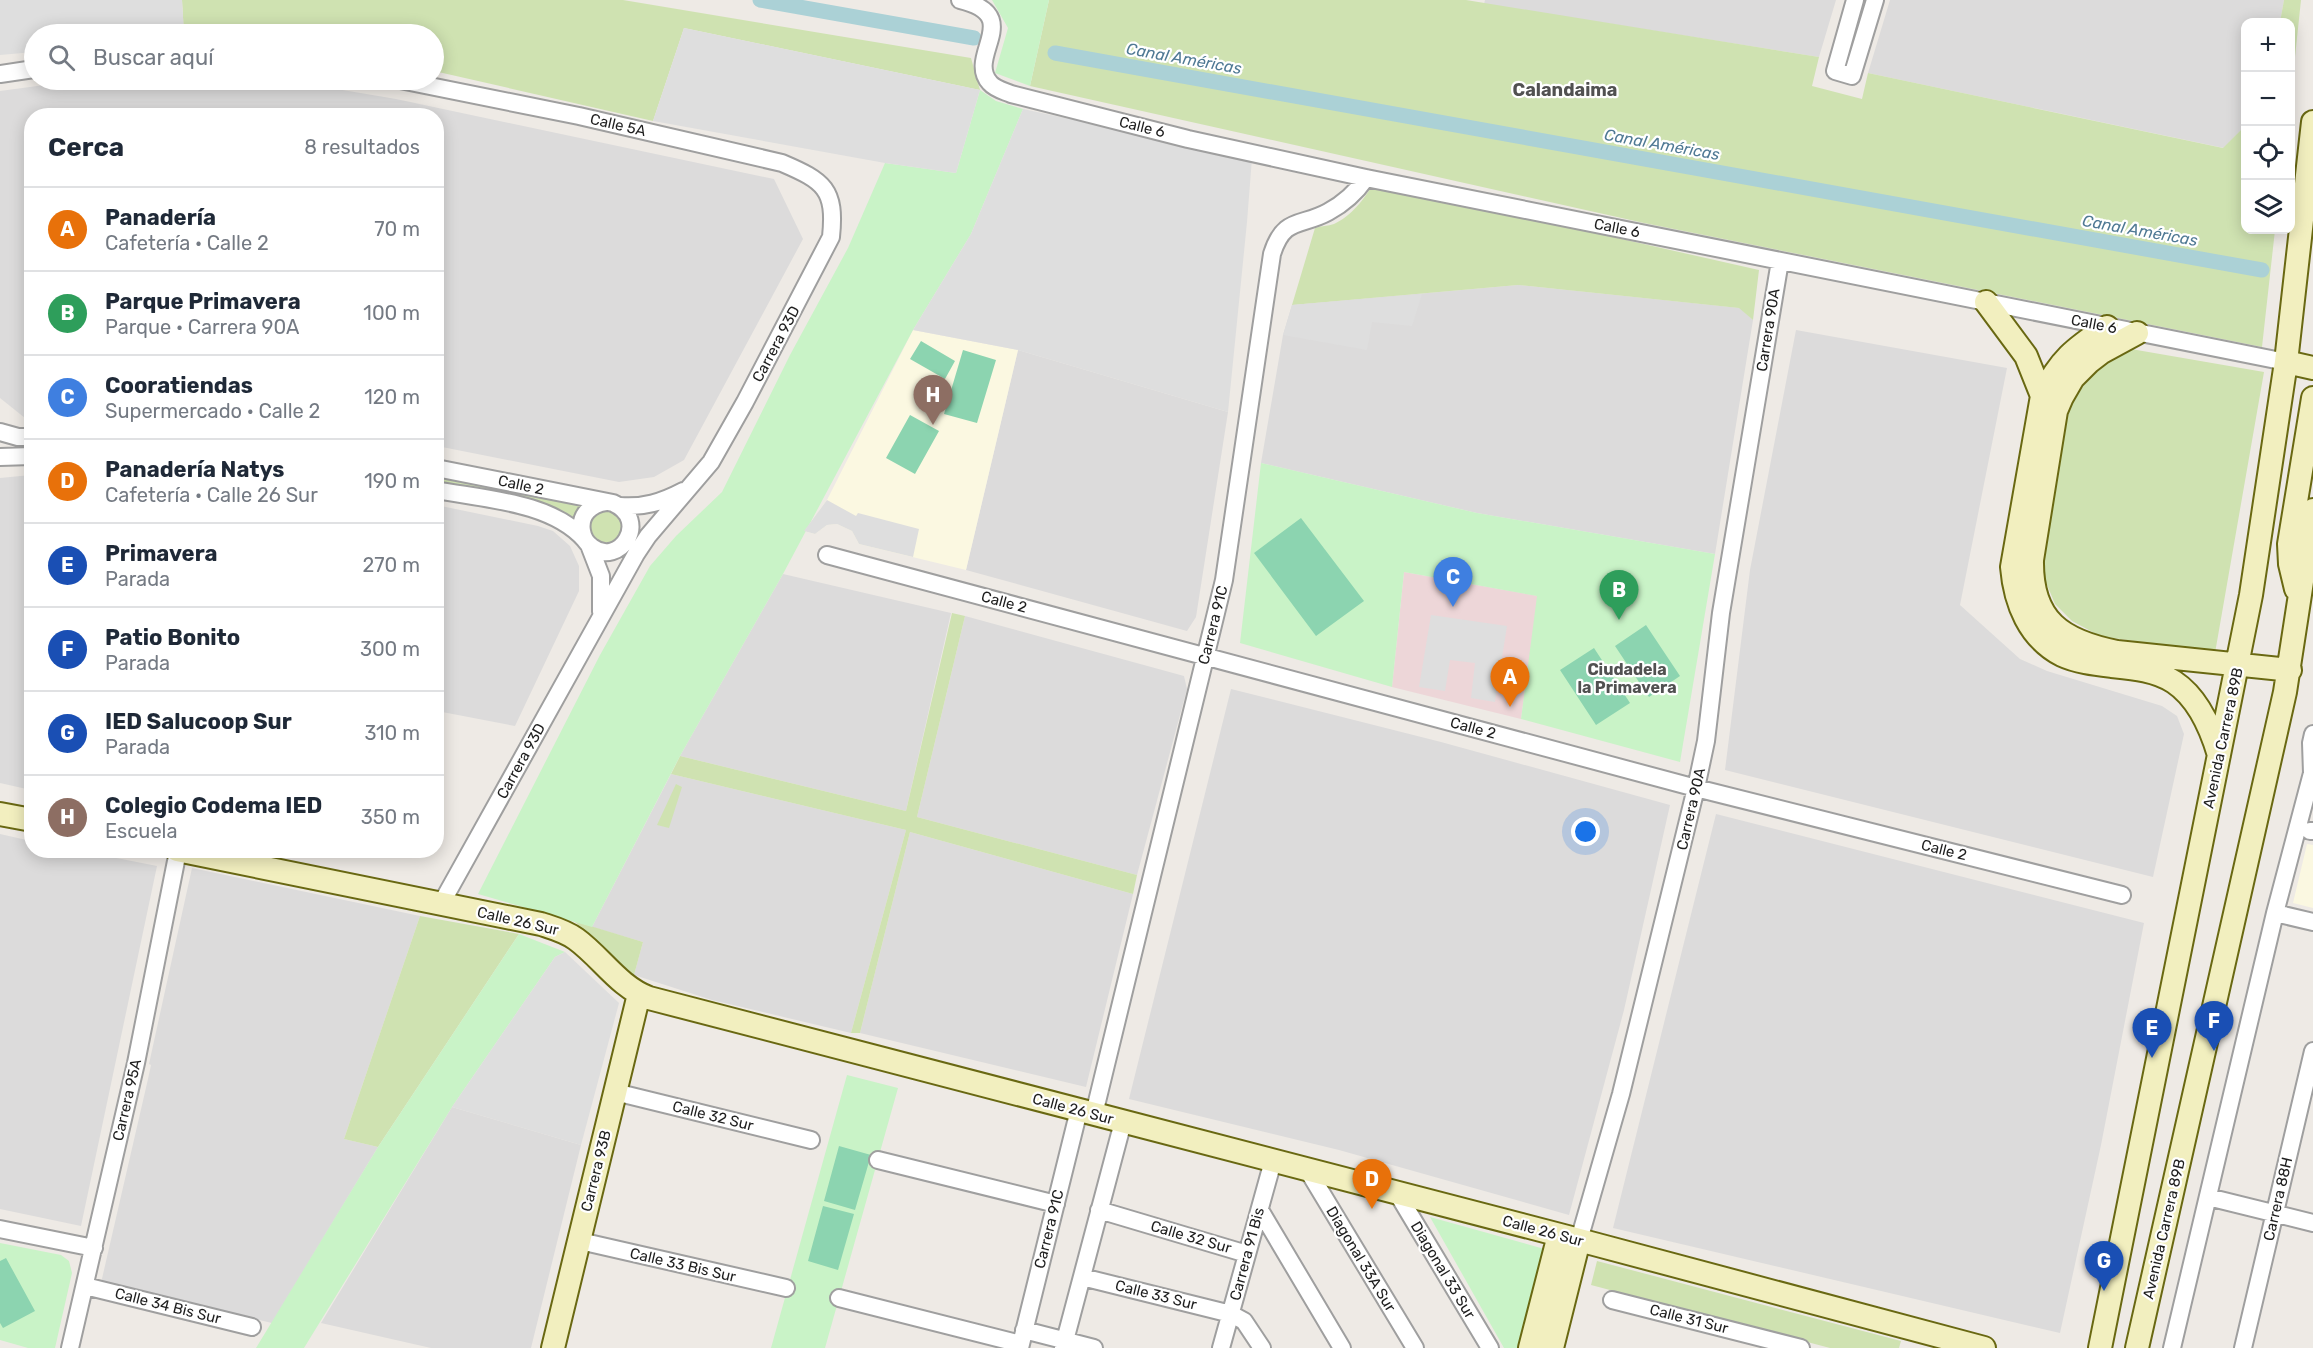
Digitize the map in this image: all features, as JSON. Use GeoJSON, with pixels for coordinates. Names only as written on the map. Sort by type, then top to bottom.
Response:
{"type":"FeatureCollection","features":[{"type":"Feature","properties":{"kind":"main road","name":"Avenida Carrera 89B"},"geometry":{"type":"LineString","coordinates":[[2100,1348],[2238,664],[2265,513],[2286,362],[2313,122]]}},
{"type":"Feature","properties":{"kind":"main road"},"geometry":{"type":"LineString","coordinates":[[1986,302],[2026,356],[2042,396]]}},
{"type":"Feature","properties":{"kind":"main road"},"geometry":{"type":"LineString","coordinates":[[2107,327],[2065,358],[2053,372],[2042,396],[2012,567],[2013,587],[2018,604],[2037,634],[2050,647],[2063,655],[2092,663],[2149,672],[2173,681],[2187,694],[2200,712],[2208,726],[2219,757]]}},
{"type":"Feature","properties":{"kind":"main road"},"geometry":{"type":"LineString","coordinates":[[2137,333],[2102,352],[2089,362],[2073,378],[2056,411],[2032,560],[2035,595],[2042,612],[2055,627],[2072,639],[2090,646],[2117,652],[2289,670]]}},
{"type":"Feature","properties":{"kind":"main road","name":"Calle 6"},"geometry":{"type":"LineString","coordinates":[[2286,362],[2313,368]]}},
{"type":"Feature","properties":{"kind":"main road"},"geometry":{"type":"LineString","coordinates":[[2300,602],[2290,564],[2289,544],[2313,398]]}},
{"type":"Feature","properties":{"kind":"main road","name":"Avenida Carrera 89B"},"geometry":{"type":"LineString","coordinates":[[2137,1348],[2289,670],[2313,510]]}},
{"type":"Feature","properties":{"kind":"main road"},"geometry":{"type":"LineString","coordinates":[[0,814],[24,818]]}},
{"type":"Feature","properties":{"kind":"main road","name":"Calle 26 Sur"},"geometry":{"type":"LineString","coordinates":[[213,858],[541,924],[564,931],[639,994],[1569,1238],[1921,1340],[1984,1348]]}},
{"type":"Feature","properties":{"kind":"main road","name":"Carrera 93B"},"geometry":{"type":"LineString","coordinates":[[554,1348],[639,994]]}},
{"type":"Feature","properties":{"kind":"main road","name":"Carrera 90A"},"geometry":{"type":"LineString","coordinates":[[1530,1348],[1569,1238]]}},
{"type":"Feature","properties":{"kind":"main road","name":"Carrera 90A"},"geometry":{"type":"LineString","coordinates":[[1552,1348],[1569,1238]]}},
{"type":"Feature","properties":{"kind":"street"},"geometry":{"type":"LineString","coordinates":[[960,0],[977,2]]}},
{"type":"Feature","properties":{"kind":"street"},"geometry":{"type":"LineString","coordinates":[[1855,0],[1835,71],[1852,76],[1875,0]]}},
{"type":"Feature","properties":{"kind":"street","name":"Calle 6"},"geometry":{"type":"LineString","coordinates":[[977,2],[992,22],[993,30],[983,69],[992,86],[1011,94],[1188,139],[1366,178],[2286,362]]}},
{"type":"Feature","properties":{"kind":"street"},"geometry":{"type":"LineString","coordinates":[[0,74],[24,70]]}},
{"type":"Feature","properties":{"kind":"street","name":"Calle 5A"},"geometry":{"type":"LineString","coordinates":[[444,89],[579,116],[782,163],[810,175],[827,192]]}},
{"type":"Feature","properties":{"kind":"street","name":"Carrera 91C"},"geometry":{"type":"LineString","coordinates":[[1022,1341],[1056,1203],[1086,1112],[1224,580],[1275,244],[1283,232],[1294,224],[1327,213],[1358,189],[1366,178]]}},
{"type":"Feature","properties":{"kind":"street","name":"Carrera 93D"},"geometry":{"type":"LineString","coordinates":[[441,904],[629,565],[648,536],[711,462],[746,402],[831,237],[834,214],[827,192]]}},
{"type":"Feature","properties":{"kind":"street","name":"Carrera 90A"},"geometry":{"type":"LineString","coordinates":[[1569,1238],[1624,1084],[1696,788],[1706,741],[1720,622],[1780,261]]}},
{"type":"Feature","properties":{"kind":"street"},"geometry":{"type":"LineString","coordinates":[[0,432],[24,437]]}},
{"type":"Feature","properties":{"kind":"street"},"geometry":{"type":"LineString","coordinates":[[0,457],[24,456]]}},
{"type":"Feature","properties":{"kind":"street","name":"Calle 2"},"geometry":{"type":"LineString","coordinates":[[444,470],[613,504]]}},
{"type":"Feature","properties":{"kind":"street","name":"Carrera 93D"},"geometry":{"type":"LineString","coordinates":[[613,504],[636,507],[657,503],[692,487]]}},
{"type":"Feature","properties":{"kind":"street","name":"Calle 2"},"geometry":{"type":"LineString","coordinates":[[444,492],[548,513],[574,529],[587,543]]}},
{"type":"Feature","properties":{"kind":"street"},"geometry":{"type":"LineString","coordinates":[[613,504],[593,506],[584,516],[581,528],[587,543],[602,552],[625,547]]}},
{"type":"Feature","properties":{"kind":"street","name":"Carrera 93D"},"geometry":{"type":"LineString","coordinates":[[613,504],[625,511],[631,525],[625,547],[629,565]]}},
{"type":"Feature","properties":{"kind":"street","name":"Carrera 93D"},"geometry":{"type":"LineString","coordinates":[[625,547],[648,536]]}},
{"type":"Feature","properties":{"kind":"street","name":"Carrera 93D"},"geometry":{"type":"LineString","coordinates":[[587,543],[601,576],[603,596],[601,619]]}},
{"type":"Feature","properties":{"kind":"street","name":"Calle 2"},"geometry":{"type":"LineString","coordinates":[[826,555],[1696,788],[2122,895]]}},
{"type":"Feature","properties":{"kind":"street"},"geometry":{"type":"LineString","coordinates":[[2172,1348],[2275,913],[2312,773],[2313,734]]}},
{"type":"Feature","properties":{"kind":"street","name":"Carrera 95A"},"geometry":{"type":"LineString","coordinates":[[72,1348],[136,1063],[177,858]]}},
{"type":"Feature","properties":{"kind":"street"},"geometry":{"type":"LineString","coordinates":[[2275,913],[2313,922]]}},
{"type":"Feature","properties":{"kind":"street","name":"Carrera 88H"},"geometry":{"type":"LineString","coordinates":[[2243,1348],[2313,1051]]}},
{"type":"Feature","properties":{"kind":"street","name":"Calle 32 Sur"},"geometry":{"type":"LineString","coordinates":[[615,1092],[811,1140]]}},
{"type":"Feature","properties":{"kind":"street"},"geometry":{"type":"LineString","coordinates":[[1064,1344],[1123,1122]]}},
{"type":"Feature","properties":{"kind":"street"},"geometry":{"type":"LineString","coordinates":[[878,1160],[1056,1203]]}},
{"type":"Feature","properties":{"kind":"street","name":"Carrera 91 Bis"},"geometry":{"type":"LineString","coordinates":[[1221,1348],[1273,1161]]}},
{"type":"Feature","properties":{"kind":"street","name":"Diagonal 33A Sur"},"geometry":{"type":"LineString","coordinates":[[1307,1169],[1416,1348]]}},
{"type":"Feature","properties":{"kind":"street","name":"Diagonal 33 Sur"},"geometry":{"type":"LineString","coordinates":[[1397,1193],[1490,1348]]}},
{"type":"Feature","properties":{"kind":"street"},"geometry":{"type":"LineString","coordinates":[[2208,1197],[2313,1222]]}},
{"type":"Feature","properties":{"kind":"street"},"geometry":{"type":"LineString","coordinates":[[1260,1209],[1342,1348]]}},
{"type":"Feature","properties":{"kind":"street","name":"Calle 32 Sur"},"geometry":{"type":"LineString","coordinates":[[1100,1210],[1247,1254]]}},
{"type":"Feature","properties":{"kind":"street"},"geometry":{"type":"LineString","coordinates":[[0,1228],[94,1248]]}},
{"type":"Feature","properties":{"kind":"street","name":"Calle 33 Bis Sur"},"geometry":{"type":"LineString","coordinates":[[579,1241],[786,1288]]}},
{"type":"Feature","properties":{"kind":"street","name":"Calle 33 Sur"},"geometry":{"type":"LineString","coordinates":[[1082,1277],[1231,1314]]}},
{"type":"Feature","properties":{"kind":"street","name":"Calle 34 Bis Sur"},"geometry":{"type":"LineString","coordinates":[[85,1286],[252,1327]]}},
{"type":"Feature","properties":{"kind":"street"},"geometry":{"type":"LineString","coordinates":[[839,1298],[1022,1341],[1094,1348]]}},
{"type":"Feature","properties":{"kind":"street","name":"Calle 31 Sur"},"geometry":{"type":"LineString","coordinates":[[1612,1300],[1779,1345],[1801,1348]]}},
{"type":"Feature","properties":{"kind":"street"},"geometry":{"type":"LineString","coordinates":[[1231,1314],[1244,1321],[1262,1348]]}},
{"type":"Feature","properties":{"kind":"shaded area"},"geometry":{"type":"Polygon","coordinates":[[[0,0],[182,0],[183,24],[24,24],[24,53],[0,55],[0,0]]]}},
{"type":"Feature","properties":{"kind":"shaded area"},"geometry":{"type":"Polygon","coordinates":[[[1485,0],[1836,0],[1819,57],[1484,4],[1485,0]]]}},
{"type":"Feature","properties":{"kind":"shaded area"},"geometry":{"type":"Polygon","coordinates":[[[1890,0],[2284,0],[2281,18],[2241,18],[2241,130],[2224,148],[1868,73],[1890,0]]]}},
{"type":"Feature","properties":{"kind":"shaded area"},"geometry":{"type":"Polygon","coordinates":[[[684,28],[980,90],[956,173],[885,163],[653,121],[684,28]]]}},
{"type":"Feature","properties":{"kind":"shaded area"},"geometry":{"type":"Polygon","coordinates":[[[24,88],[24,90],[343,90],[439,108],[24,108],[24,417],[0,398],[0,91],[24,88]]]}},
{"type":"Feature","properties":{"kind":"shaded area"},"geometry":{"type":"Polygon","coordinates":[[[444,109],[774,179],[803,239],[684,460],[654,477],[619,482],[444,447],[444,109]]]}},
{"type":"Feature","properties":{"kind":"shaded area"},"geometry":{"type":"Polygon","coordinates":[[[1023,109],[1252,158],[1228,412],[1018,350],[913,330],[971,234],[1023,109]]]}},
{"type":"Feature","properties":{"kind":"shaded area"},"geometry":{"type":"Polygon","coordinates":[[[1518,285],[1740,308],[1753,320],[1715,554],[1477,513],[1261,463],[1283,335],[1292,305],[1518,285]]]}},
{"type":"Feature","properties":{"kind":"shaded area"},"geometry":{"type":"Polygon","coordinates":[[[1422,294],[1412,326],[1372,322],[1367,350],[1283,335],[1292,305],[1422,294]]]}},
{"type":"Feature","properties":{"kind":"shaded area"},"geometry":{"type":"Polygon","coordinates":[[[913,330],[1018,350],[966,570],[859,544],[852,531],[837,524],[827,525],[815,534],[804,531],[827,500],[913,330]]]}},
{"type":"Feature","properties":{"kind":"shaded area"},"geometry":{"type":"Polygon","coordinates":[[[1796,330],[2007,368],[1960,605],[2020,659],[2047,671],[2162,706],[2177,716],[2184,734],[2153,877],[1725,770],[1750,570],[1796,330]]]}},
{"type":"Feature","properties":{"kind":"shaded area"},"geometry":{"type":"Polygon","coordinates":[[[1018,350],[1228,412],[1196,617],[1187,631],[966,570],[1018,350]]]}},
{"type":"Feature","properties":{"kind":"shaded area"},"geometry":{"type":"Polygon","coordinates":[[[24,476],[24,788],[0,783],[0,478],[24,476]]]}},
{"type":"Feature","properties":{"kind":"shaded area"},"geometry":{"type":"Polygon","coordinates":[[[827,500],[856,516],[858,513],[919,529],[913,557],[859,544],[852,531],[837,524],[827,525],[815,534],[804,531],[827,500]]]}},
{"type":"Feature","properties":{"kind":"shaded area"},"geometry":{"type":"Polygon","coordinates":[[[444,507],[553,531],[570,546],[579,566],[579,591],[515,726],[444,712],[444,507]]]}},
{"type":"Feature","properties":{"kind":"shaded area"},"geometry":{"type":"Polygon","coordinates":[[[1404,572],[1538,596],[1521,719],[1392,687],[1404,572]]]}},
{"type":"Feature","properties":{"kind":"shaded area"},"geometry":{"type":"Polygon","coordinates":[[[783,574],[951,613],[906,811],[680,756],[783,574]]]}},
{"type":"Feature","properties":{"kind":"shaded area"},"geometry":{"type":"Polygon","coordinates":[[[1431,615],[1507,626],[1495,702],[1471,698],[1475,663],[1450,660],[1445,691],[1419,687],[1431,615]]]}},
{"type":"Feature","properties":{"kind":"shaded area"},"geometry":{"type":"Polygon","coordinates":[[[965,616],[1184,676],[1187,689],[1137,875],[917,817],[965,616]]]}},
{"type":"Feature","properties":{"kind":"shaded area"},"geometry":{"type":"Polygon","coordinates":[[[1231,689],[1441,742],[1670,805],[1624,1010],[1569,1215],[1339,1150],[1129,1099],[1231,689]]]}},
{"type":"Feature","properties":{"kind":"shaded area"},"geometry":{"type":"Polygon","coordinates":[[[671,774],[906,830],[851,1033],[712,1000],[634,975],[643,942],[592,927],[671,774]]]}},
{"type":"Feature","properties":{"kind":"shaded area"},"geometry":{"type":"Polygon","coordinates":[[[1716,814],[2144,923],[2101,1145],[2060,1333],[1613,1228],[1716,814]]]}},
{"type":"Feature","properties":{"kind":"shaded area"},"geometry":{"type":"Polygon","coordinates":[[[910,832],[1133,894],[1086,1087],[860,1033],[910,832]]]}},
{"type":"Feature","properties":{"kind":"shaded area"},"geometry":{"type":"Polygon","coordinates":[[[0,834],[24,839],[24,858],[116,858],[157,866],[81,1226],[0,1209],[0,834]]]}},
{"type":"Feature","properties":{"kind":"shaded area"},"geometry":{"type":"Polygon","coordinates":[[[2307,844],[2313,845],[2313,908],[2293,903],[2307,844]]]}},
{"type":"Feature","properties":{"kind":"shaded area"},"geometry":{"type":"Polygon","coordinates":[[[192,868],[420,916],[344,1139],[378,1147],[272,1323],[101,1283],[148,1079],[151,1065],[149,1064],[192,868]]]}},
{"type":"Feature","properties":{"kind":"shaded area"},"geometry":{"type":"Polygon","coordinates":[[[565,952],[619,1003],[581,1145],[452,1107],[555,957],[565,952]]]}},
{"type":"Feature","properties":{"kind":"shaded area"},"geometry":{"type":"Polygon","coordinates":[[[452,1107],[581,1145],[531,1348],[431,1348],[321,1323],[452,1107]]]}},
{"type":"Feature","properties":{"kind":"green space"},"geometry":{"type":"Polygon","coordinates":[[[182,0],[623,0],[971,58],[980,90],[684,28],[653,121],[444,73],[444,24],[183,24],[182,0]]]}},
{"type":"Feature","properties":{"kind":"green space"},"geometry":{"type":"Polygon","coordinates":[[[992,0],[1049,0],[1030,86],[995,73],[1008,28],[992,0]]]}},
{"type":"Feature","properties":{"kind":"green space"},"geometry":{"type":"Polygon","coordinates":[[[1049,0],[1466,0],[1819,57],[1812,86],[1862,99],[1868,73],[2223,148],[2241,130],[2241,234],[2275,234],[2262,347],[1644,223],[1030,86],[1049,0]]]}},
{"type":"Feature","properties":{"kind":"green space"},"geometry":{"type":"Polygon","coordinates":[[[2284,0],[2301,0],[2295,57],[2295,18],[2281,18],[2284,0]]]}},
{"type":"Feature","properties":{"kind":"green space"},"geometry":{"type":"Polygon","coordinates":[[[980,90],[996,101],[1023,109],[971,234],[913,330],[783,574],[680,756],[592,927],[478,894],[600,655],[650,566],[676,536],[722,492],[790,355],[848,248],[885,163],[956,173],[980,90]]]}},
{"type":"Feature","properties":{"kind":"green space"},"geometry":{"type":"Polygon","coordinates":[[[1373,183],[1759,270],[1753,320],[1739,308],[1518,285],[1292,305],[1315,228],[1334,224],[1346,217],[1362,201],[1373,183]]]}},
{"type":"Feature","properties":{"kind":"green space"},"geometry":{"type":"Polygon","coordinates":[[[921,341],[955,361],[945,379],[910,359],[921,341]]]}},
{"type":"Feature","properties":{"kind":"green space"},"geometry":{"type":"Polygon","coordinates":[[[2131,349],[2264,372],[2215,653],[2100,636],[2072,621],[2055,604],[2045,580],[2044,563],[2069,409],[2095,374],[2112,360],[2131,349]]]}},
{"type":"Feature","properties":{"kind":"green space"},"geometry":{"type":"Polygon","coordinates":[[[963,350],[996,360],[977,423],[944,414],[963,350]]]}},
{"type":"Feature","properties":{"kind":"green space"},"geometry":{"type":"Polygon","coordinates":[[[910,415],[939,431],[915,474],[886,458],[910,415]]]}},
{"type":"Feature","properties":{"kind":"green space"},"geometry":{"type":"Polygon","coordinates":[[[1261,463],[1477,513],[1715,554],[1680,762],[1521,719],[1537,596],[1404,572],[1392,687],[1240,643],[1261,463]]]}},
{"type":"Feature","properties":{"kind":"green space"},"geometry":{"type":"Polygon","coordinates":[[[444,477],[585,503],[576,519],[560,510],[444,484],[444,477]]]}},
{"type":"Feature","properties":{"kind":"green space"},"geometry":{"type":"Polygon","coordinates":[[[608,509],[623,519],[622,537],[607,546],[593,538],[589,527],[594,517],[608,509]]]}},
{"type":"Feature","properties":{"kind":"green space"},"geometry":{"type":"Polygon","coordinates":[[[1301,518],[1364,601],[1316,636],[1254,553],[1301,518]]]}},
{"type":"Feature","properties":{"kind":"green space"},"geometry":{"type":"Polygon","coordinates":[[[952,613],[965,616],[917,817],[1137,875],[1133,894],[910,832],[860,1033],[851,1033],[906,830],[671,774],[680,756],[906,811],[952,613]]]}},
{"type":"Feature","properties":{"kind":"green space"},"geometry":{"type":"Polygon","coordinates":[[[1646,625],[1680,676],[1649,697],[1615,646],[1646,625]]]}},
{"type":"Feature","properties":{"kind":"green space"},"geometry":{"type":"Polygon","coordinates":[[[1594,648],[1630,703],[1596,725],[1560,670],[1594,648]]]}},
{"type":"Feature","properties":{"kind":"green space"},"geometry":{"type":"Polygon","coordinates":[[[676,784],[682,787],[669,828],[657,825],[676,784]]]}},
{"type":"Feature","properties":{"kind":"green space"},"geometry":{"type":"Polygon","coordinates":[[[420,916],[519,934],[378,1147],[344,1139],[420,916]]]}},
{"type":"Feature","properties":{"kind":"green space"},"geometry":{"type":"Polygon","coordinates":[[[574,921],[643,942],[634,975],[574,921]]]}},
{"type":"Feature","properties":{"kind":"green space"},"geometry":{"type":"Polygon","coordinates":[[[519,934],[565,952],[555,957],[452,1107],[304,1348],[256,1348],[378,1147],[519,934]]]}},
{"type":"Feature","properties":{"kind":"green space"},"geometry":{"type":"Polygon","coordinates":[[[847,1075],[898,1088],[825,1348],[771,1348],[847,1075]]]}},
{"type":"Feature","properties":{"kind":"green space"},"geometry":{"type":"Polygon","coordinates":[[[839,1146],[871,1155],[855,1210],[824,1201],[839,1146]]]}},
{"type":"Feature","properties":{"kind":"green space"},"geometry":{"type":"Polygon","coordinates":[[[823,1206],[854,1214],[838,1270],[808,1261],[823,1206]]]}},
{"type":"Feature","properties":{"kind":"green space"},"geometry":{"type":"Polygon","coordinates":[[[1430,1217],[1548,1250],[1519,1348],[1504,1348],[1430,1217]]]}},
{"type":"Feature","properties":{"kind":"green space"},"geometry":{"type":"Polygon","coordinates":[[[0,1243],[61,1255],[69,1261],[72,1273],[55,1348],[28,1348],[0,1340],[0,1243]]]}},
{"type":"Feature","properties":{"kind":"green space"},"geometry":{"type":"Polygon","coordinates":[[[6,1258],[35,1311],[3,1328],[0,1323],[0,1261],[6,1258]]]}},
{"type":"Feature","properties":{"kind":"green space"},"geometry":{"type":"Polygon","coordinates":[[[1597,1261],[1901,1341],[1899,1348],[1830,1348],[1591,1285],[1597,1261]]]}},
{"type":"Feature","properties":{"kind":"waterway","name":"Canal Américas"},"geometry":{"type":"LineString","coordinates":[[760,0],[974,38]]}},
{"type":"Feature","properties":{"kind":"waterway","name":"Canal Américas"},"geometry":{"type":"LineString","coordinates":[[1055,53],[2262,270]]}},
{"type":"Feature","properties":{"kind":"place","name":"Colegio Codema IED"},"geometry":{"type":"Point","coordinates":[933,425]}},
{"type":"Feature","properties":{"kind":"place","name":"Cooratiendas"},"geometry":{"type":"Point","coordinates":[1453,607]}},
{"type":"Feature","properties":{"kind":"place","name":"Parque Primavera"},"geometry":{"type":"Point","coordinates":[1619,620]}},
{"type":"Feature","properties":{"kind":"place","name":"Panadería"},"geometry":{"type":"Point","coordinates":[1510,707]}},
{"type":"Feature","properties":{"kind":"place","name":"Patio Bonito"},"geometry":{"type":"Point","coordinates":[2214,1051]}},
{"type":"Feature","properties":{"kind":"place","name":"Primavera"},"geometry":{"type":"Point","coordinates":[2152,1058]}},
{"type":"Feature","properties":{"kind":"place","name":"Panadería Natys"},"geometry":{"type":"Point","coordinates":[1372,1209]}},
{"type":"Feature","properties":{"kind":"place","name":"IED Salucoop Sur"},"geometry":{"type":"Point","coordinates":[2104,1291]}},
{"type":"Feature","properties":{"kind":"district","name":"Calandaima"},"geometry":{"type":"Point","coordinates":[1565,90]}},
{"type":"Feature","properties":{"kind":"district","name":"Ciudadela la Primavera"},"geometry":{"type":"Point","coordinates":[1627,678]}}]}
